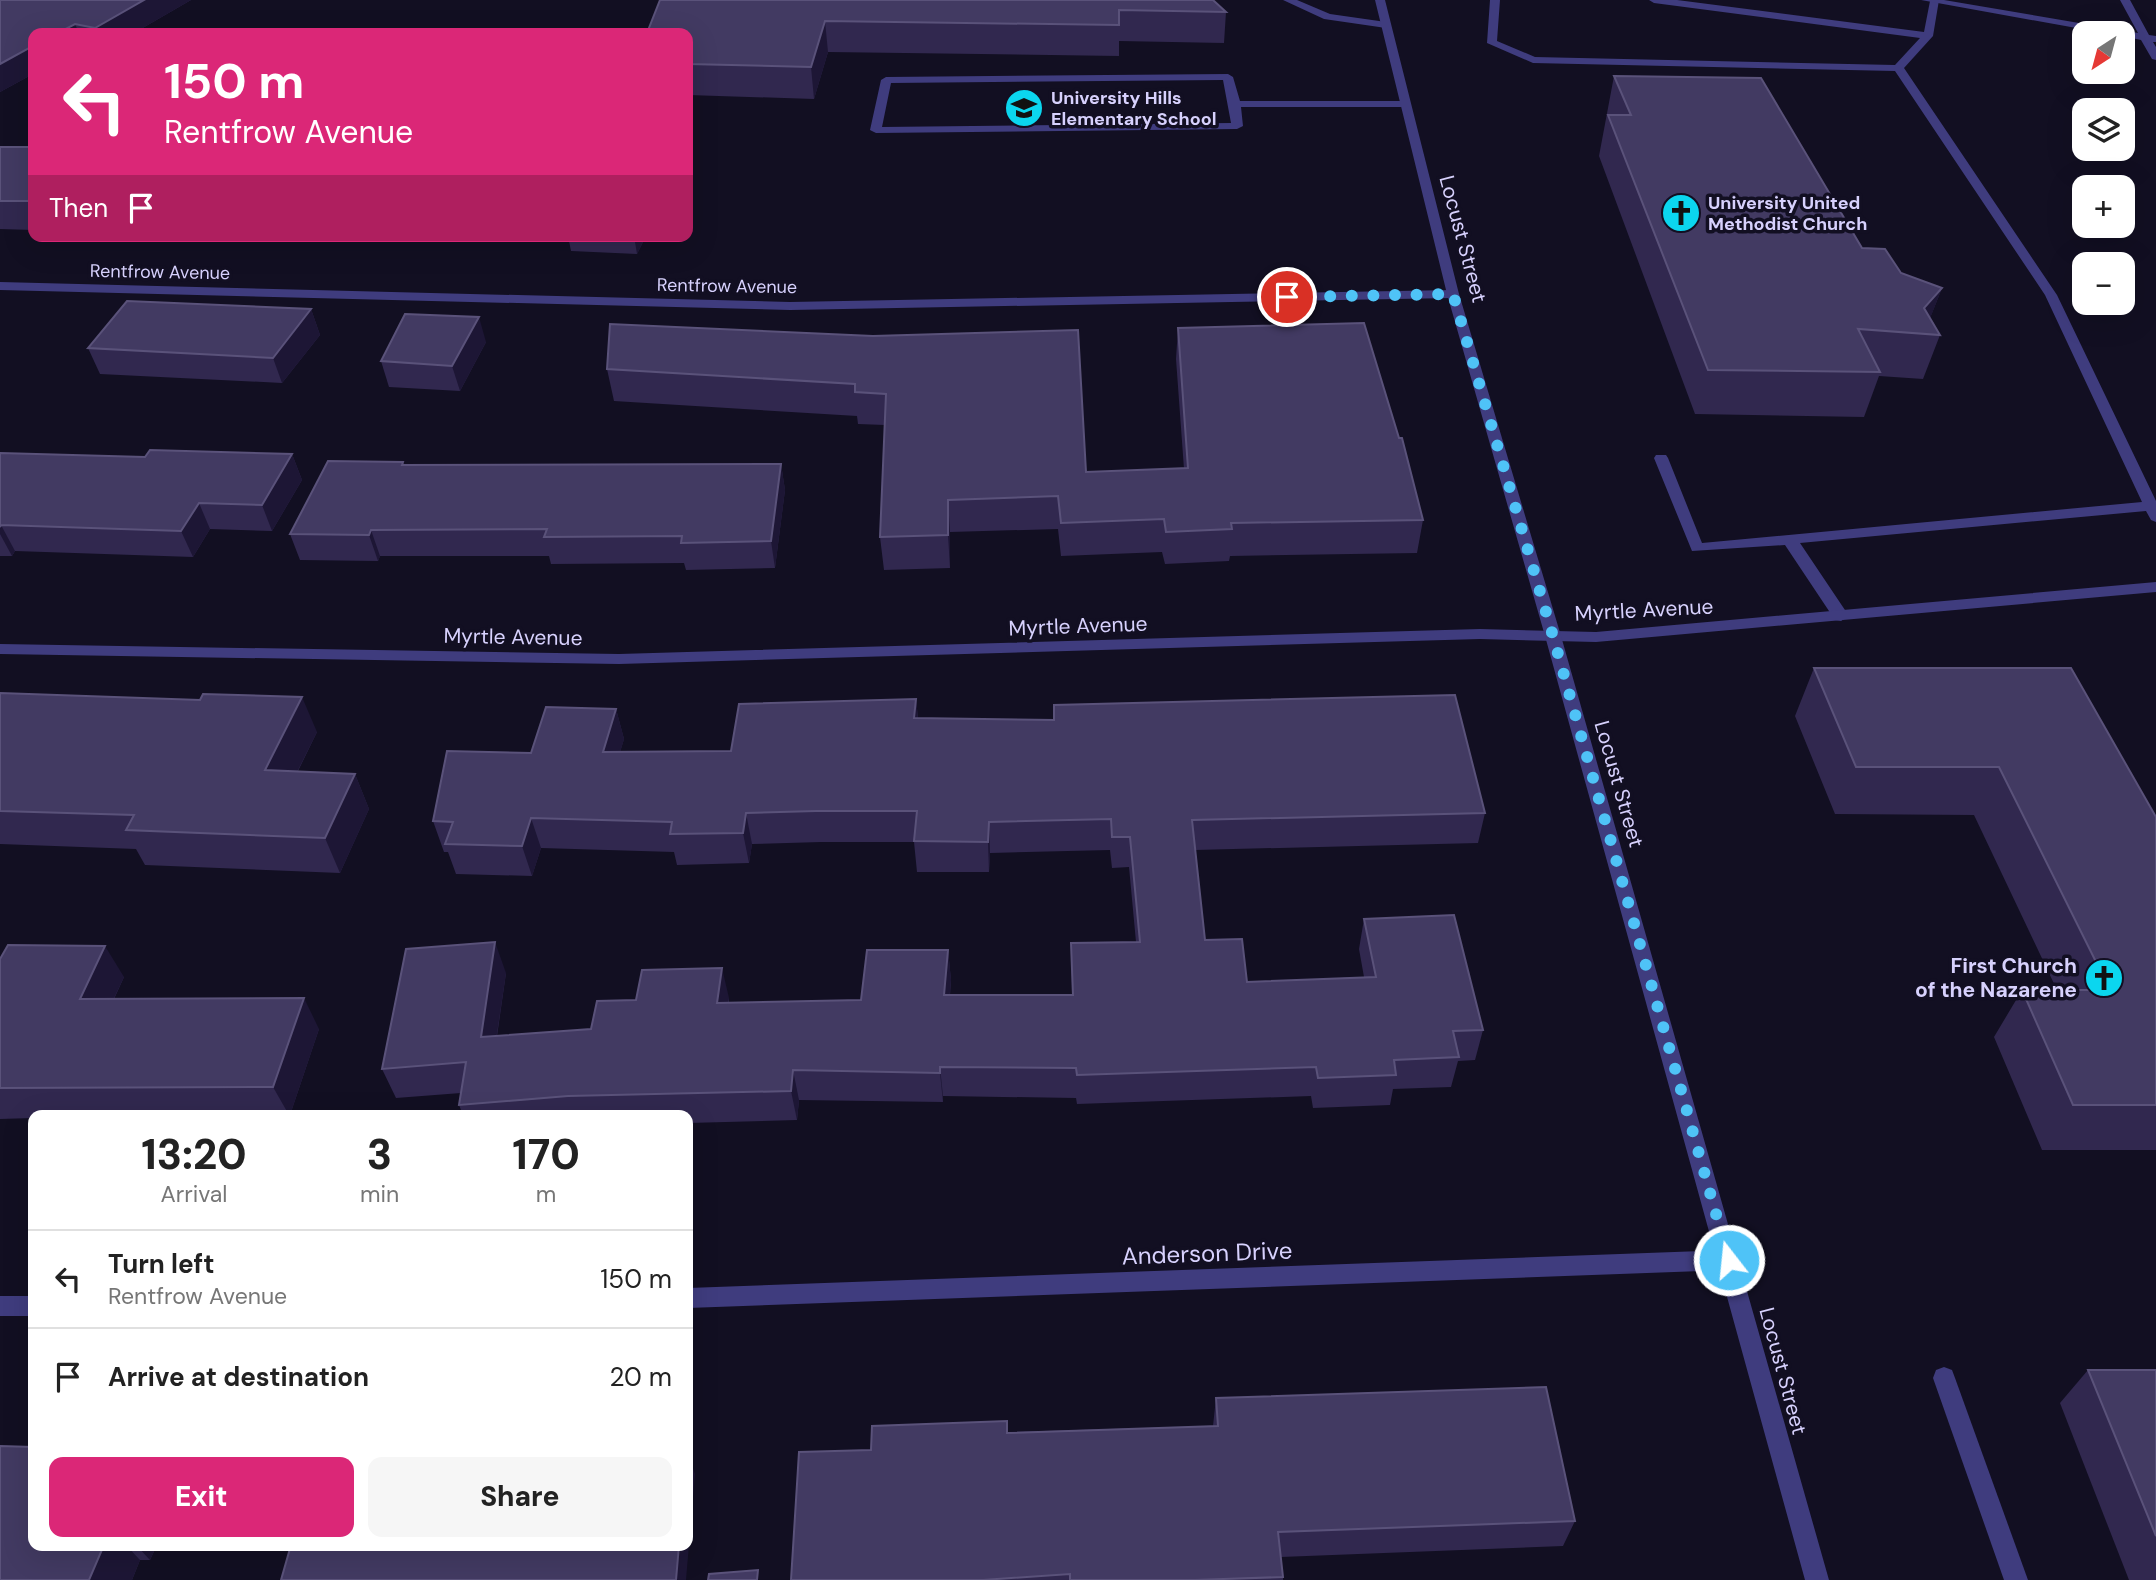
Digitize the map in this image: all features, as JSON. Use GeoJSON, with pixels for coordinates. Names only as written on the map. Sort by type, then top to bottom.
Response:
{"type":"FeatureCollection","features":[{"type":"Feature","properties":{"kind":"street"},"geometry":{"type":"LineString","coordinates":[[1288,0],[1328,17],[1386,25]]}},
{"type":"Feature","properties":{"kind":"street","name":"Locust Street"},"geometry":{"type":"LineString","coordinates":[[1380,0],[1453,294],[1553,636],[1816,1580]]}},
{"type":"Feature","properties":{"kind":"street"},"geometry":{"type":"LineString","coordinates":[[1495,0],[1492,43],[1533,60],[1898,68],[1928,36],[1930,1],[2151,38]]}},
{"type":"Feature","properties":{"kind":"street"},"geometry":{"type":"LineString","coordinates":[[1654,0],[1928,36]]}},
{"type":"Feature","properties":{"kind":"street"},"geometry":{"type":"LineString","coordinates":[[2125,0],[2151,38],[2156,57]]}},
{"type":"Feature","properties":{"kind":"street"},"geometry":{"type":"LineString","coordinates":[[1661,458],[1697,548],[2153,511],[2051,295],[1898,68]]}},
{"type":"Feature","properties":{"kind":"street"},"geometry":{"type":"LineString","coordinates":[[1228,76],[1236,104],[1237,126],[876,130],[886,80],[1228,76]]}},
{"type":"Feature","properties":{"kind":"street"},"geometry":{"type":"LineString","coordinates":[[1236,104],[1405,104]]}},
{"type":"Feature","properties":{"kind":"street","name":"Rentfrow Avenue"},"geometry":{"type":"LineString","coordinates":[[0,286],[790,306],[1453,294]]}},
{"type":"Feature","properties":{"kind":"street"},"geometry":{"type":"LineString","coordinates":[[1789,539],[1841,616]]}},
{"type":"Feature","properties":{"kind":"street","name":"Myrtle Avenue"},"geometry":{"type":"LineString","coordinates":[[0,649],[619,659],[1480,634],[1639,634],[2156,587]]}},
{"type":"Feature","properties":{"kind":"street","name":"Anderson Drive"},"geometry":{"type":"LineString","coordinates":[[693,1298],[1729,1260]]}},
{"type":"Feature","properties":{"kind":"street"},"geometry":{"type":"LineString","coordinates":[[0,1306],[28,1306]]}},
{"type":"Feature","properties":{"kind":"street"},"geometry":{"type":"LineString","coordinates":[[1944,1378],[2016,1580]]}},
{"type":"Feature","properties":{"kind":"building"},"geometry":{"type":"Polygon","coordinates":[[[0,0],[144,0],[95,28],[75,24],[67,28],[28,28],[28,49],[0,64],[0,0]]]}},
{"type":"Feature","properties":{"kind":"building"},"geometry":{"type":"Polygon","coordinates":[[[660,0],[1213,0],[1226,12],[1119,10],[1119,25],[825,21],[811,67],[693,64],[693,28],[649,28],[660,0]]]}},
{"type":"Feature","properties":{"kind":"building","name":"University United Methodist Church"},"geometry":{"type":"Polygon","coordinates":[[[1614,76],[1761,78],[1862,248],[1885,249],[1901,273],[1942,288],[1924,308],[1940,335],[1858,329],[1880,372],[1708,370],[1608,115],[1631,115],[1614,76]]]}},
{"type":"Feature","properties":{"kind":"building"},"geometry":{"type":"Polygon","coordinates":[[[0,147],[28,147],[28,201],[0,201],[0,147]]]}},
{"type":"Feature","properties":{"kind":"building"},"geometry":{"type":"Polygon","coordinates":[[[127,301],[311,309],[273,358],[88,348],[127,301]]]}},
{"type":"Feature","properties":{"kind":"building"},"geometry":{"type":"Polygon","coordinates":[[[405,314],[479,317],[452,366],[381,361],[405,314]]]}},
{"type":"Feature","properties":{"kind":"building"},"geometry":{"type":"Polygon","coordinates":[[[1364,323],[1399,438],[1402,438],[1423,520],[1231,523],[1232,529],[1166,532],[1164,519],[1061,523],[1058,496],[948,500],[948,535],[880,537],[886,394],[855,392],[855,384],[607,369],[610,324],[873,336],[1078,330],[1086,472],[1188,468],[1178,328],[1364,323]]]}},
{"type":"Feature","properties":{"kind":"building"},"geometry":{"type":"Polygon","coordinates":[[[150,450],[292,454],[262,505],[199,503],[181,531],[0,527],[0,453],[145,457],[150,450]]]}},
{"type":"Feature","properties":{"kind":"building"},"geometry":{"type":"Polygon","coordinates":[[[328,461],[403,462],[402,465],[781,464],[771,541],[681,543],[682,536],[544,537],[547,529],[371,530],[369,535],[290,534],[328,461]]]}},
{"type":"Feature","properties":{"kind":"building"},"geometry":{"type":"Polygon","coordinates":[[[1814,668],[2071,668],[2156,817],[2156,1105],[2073,1105],[2022,990],[2110,990],[1999,767],[1856,767],[1814,668]]]}},
{"type":"Feature","properties":{"kind":"building"},"geometry":{"type":"Polygon","coordinates":[[[0,693],[200,700],[203,694],[302,697],[265,770],[355,774],[325,838],[126,830],[134,815],[0,811],[0,693]]]}},
{"type":"Feature","properties":{"kind":"building"},"geometry":{"type":"Polygon","coordinates":[[[1455,695],[1485,813],[1192,820],[1205,940],[1242,939],[1247,982],[1376,977],[1364,919],[1454,915],[1483,1030],[1453,1031],[1459,1057],[1394,1060],[1396,1075],[1318,1078],[1316,1067],[1077,1075],[1076,1068],[940,1067],[940,1073],[793,1070],[791,1091],[568,1096],[459,1105],[466,1062],[382,1069],[406,949],[495,942],[481,1037],[591,1029],[597,1001],[636,1000],[642,970],[722,968],[717,1003],[861,1000],[867,950],[948,950],[944,995],[1073,995],[1071,943],[1140,942],[1130,837],[1112,837],[1111,819],[989,822],[988,842],[914,841],[917,811],[746,813],[743,833],[670,834],[672,822],[531,818],[522,846],[445,844],[453,822],[433,821],[447,751],[531,753],[546,707],[616,709],[603,752],[731,751],[739,704],[916,699],[914,718],[1054,720],[1054,705],[1455,695]]]}},
{"type":"Feature","properties":{"kind":"building"},"geometry":{"type":"Polygon","coordinates":[[[8,945],[105,946],[80,999],[304,998],[273,1087],[0,1088],[0,959],[8,945]]]}},
{"type":"Feature","properties":{"kind":"building"},"geometry":{"type":"Polygon","coordinates":[[[2088,1370],[2156,1370],[2156,1536],[2088,1370]]]}},
{"type":"Feature","properties":{"kind":"building"},"geometry":{"type":"Polygon","coordinates":[[[1546,1387],[1575,1521],[1278,1532],[1283,1577],[1070,1580],[1070,1574],[983,1580],[791,1580],[799,1452],[871,1450],[872,1426],[1007,1421],[1007,1433],[1218,1426],[1216,1398],[1546,1387]]]}},
{"type":"Feature","properties":{"kind":"building"},"geometry":{"type":"Polygon","coordinates":[[[0,1446],[28,1447],[28,1551],[101,1551],[89,1580],[0,1580],[0,1446]]]}},
{"type":"Feature","properties":{"kind":"building"},"geometry":{"type":"Polygon","coordinates":[[[289,1551],[678,1551],[676,1580],[281,1580],[289,1551]]]}},
{"type":"Feature","properties":{"kind":"building"},"geometry":{"type":"Polygon","coordinates":[[[758,1570],[757,1580],[708,1580],[709,1574],[758,1570]]]}},
{"type":"Feature","properties":{"kind":"place","name":"University Hills Elementary School"},"geometry":{"type":"Point","coordinates":[1024,108]}},
{"type":"Feature","properties":{"kind":"place","name":"University United Methodist Church"},"geometry":{"type":"Point","coordinates":[1681,213]}},
{"type":"Feature","properties":{"kind":"place","name":"First Church of the Nazarene"},"geometry":{"type":"Point","coordinates":[2104,978]}},
{"type":"Feature","properties":{"kind":"route"},"geometry":{"type":"LineString","coordinates":[[1287,297],[1453,294],[1553,636],[1729,1260]]}}]}
